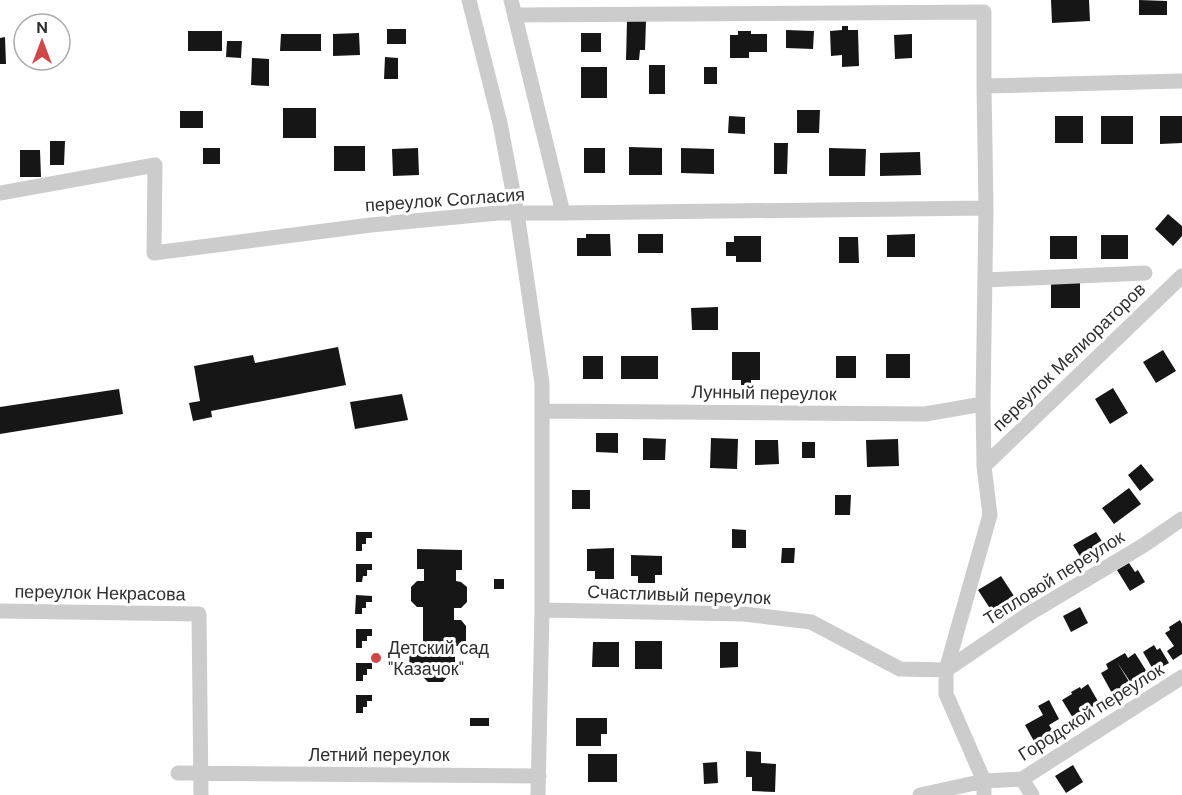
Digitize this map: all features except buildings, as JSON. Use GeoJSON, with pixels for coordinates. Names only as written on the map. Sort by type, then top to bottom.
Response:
{"type":"FeatureCollection","features":[{"type":"Feature","properties":{"kind":"street"},"geometry":{"type":"LineString","coordinates":[[469,0],[500,123],[518,213],[542,383],[542,610],[538,795]]}},
{"type":"Feature","properties":{"kind":"street"},"geometry":{"type":"LineString","coordinates":[[511,0],[563,213]]}},
{"type":"Feature","properties":{"kind":"street"},"geometry":{"type":"LineString","coordinates":[[515,15],[984,12],[986,208],[983,404],[984,466],[990,515],[946,670],[945,693],[984,788],[920,795]]}},
{"type":"Feature","properties":{"kind":"street"},"geometry":{"type":"LineString","coordinates":[[984,86],[1182,81]]}},
{"type":"Feature","properties":{"kind":"street","name":"переулок Согласия"},"geometry":{"type":"LineString","coordinates":[[0,193],[154,165],[154,253],[370,225],[498,213],[986,208]]}},
{"type":"Feature","properties":{"kind":"street"},"geometry":{"type":"LineString","coordinates":[[985,280],[1145,273]]}},
{"type":"Feature","properties":{"kind":"street","name":"переулок Мелиораторов"},"geometry":{"type":"LineString","coordinates":[[984,466],[1182,276]]}},
{"type":"Feature","properties":{"kind":"street","name":"Лунный переулок"},"geometry":{"type":"LineString","coordinates":[[543,411],[925,414],[983,404]]}},
{"type":"Feature","properties":{"kind":"street","name":"Тепловой переулок"},"geometry":{"type":"LineString","coordinates":[[946,670],[1027,615],[1144,545],[1182,519]]}},
{"type":"Feature","properties":{"kind":"street","name":"Счастливый переулок"},"geometry":{"type":"LineString","coordinates":[[542,610],[744,614],[811,622],[900,669],[946,670]]}},
{"type":"Feature","properties":{"kind":"street","name":"переулок Некрасова"},"geometry":{"type":"LineString","coordinates":[[0,611],[199,614],[201,773]]}},
{"type":"Feature","properties":{"kind":"street","name":"Городской переулок"},"geometry":{"type":"LineString","coordinates":[[984,788],[1022,779],[1182,677]]}},
{"type":"Feature","properties":{"kind":"street","name":"Летний переулок"},"geometry":{"type":"LineString","coordinates":[[178,773],[539,776]]}},
{"type":"Feature","properties":{"kind":"street"},"geometry":{"type":"LineString","coordinates":[[201,773],[201,795]]}},
{"type":"Feature","properties":{"kind":"street"},"geometry":{"type":"LineString","coordinates":[[1022,779],[1032,795]]}},
{"type":"Feature","properties":{"kind":"place","name":"Детский сад \"Казачок\""},"geometry":{"type":"Point","coordinates":[376,658]}}]}
